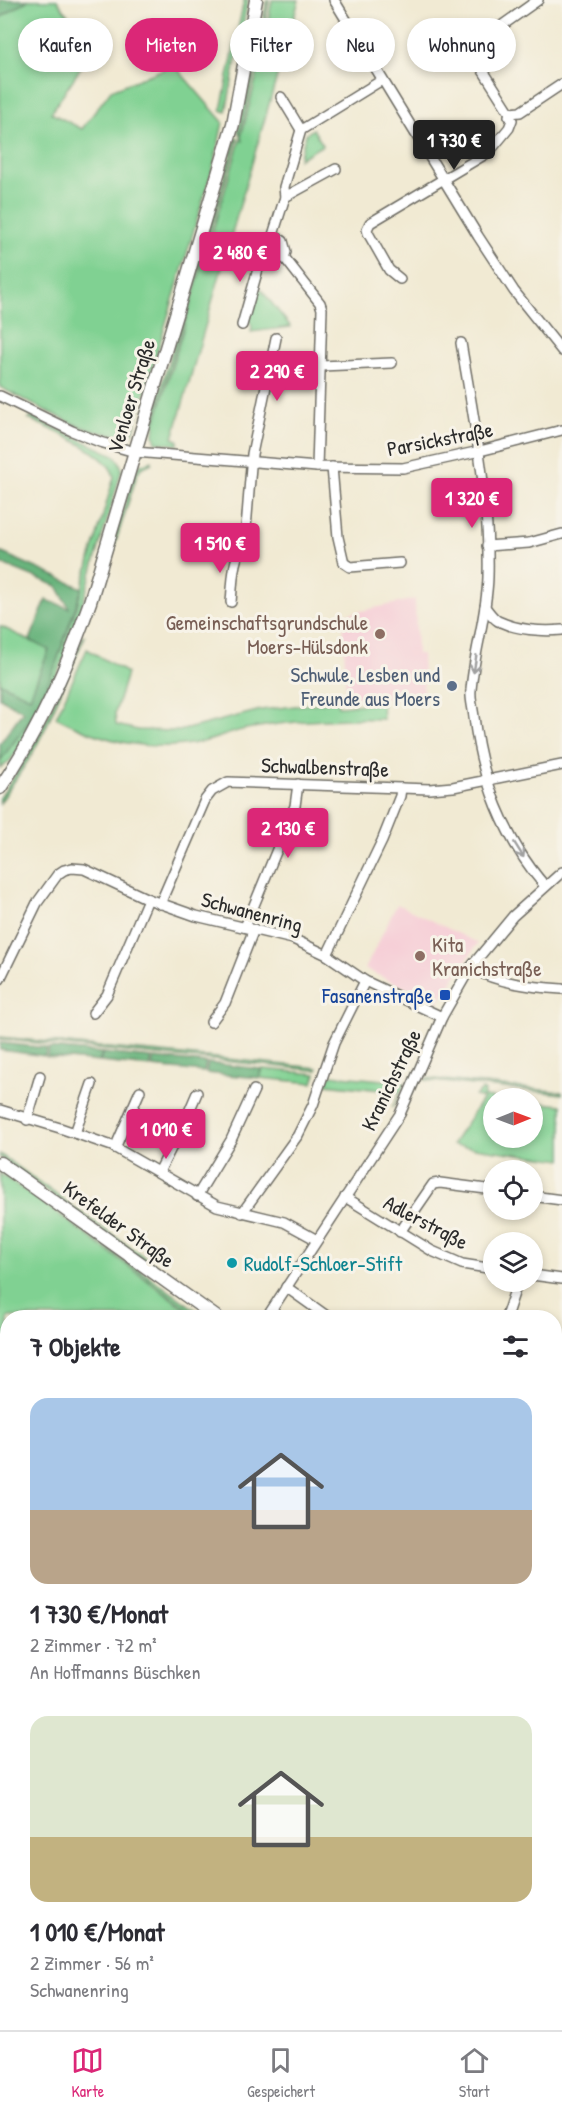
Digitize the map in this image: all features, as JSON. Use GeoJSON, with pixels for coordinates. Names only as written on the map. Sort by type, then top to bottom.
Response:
{"type":"FeatureCollection","features":[{"type":"Feature","properties":{"kind":"main road","name":"Venloer Straße"},"geometry":{"type":"LineString","coordinates":[[0,788],[34,734],[72,653],[135,452],[232,124],[256,0]]}},
{"type":"Feature","properties":{"kind":"main road","name":"Krefelder Straße"},"geometry":{"type":"LineString","coordinates":[[0,1163],[206,1310]]}},
{"type":"Feature","properties":{"kind":"street"},"geometry":{"type":"LineString","coordinates":[[334,0],[514,291],[558,339],[562,351]]}},
{"type":"Feature","properties":{"kind":"street"},"geometry":{"type":"LineString","coordinates":[[513,115],[470,50],[476,39],[497,29],[538,0]]}},
{"type":"Feature","properties":{"kind":"street"},"geometry":{"type":"LineString","coordinates":[[242,325],[260,262],[267,254],[285,197],[284,187],[301,130],[382,80]]}},
{"type":"Feature","properties":{"kind":"street"},"geometry":{"type":"LineString","coordinates":[[400,279],[389,270],[368,233],[370,223],[489,152],[508,128],[513,115],[562,84]]}},
{"type":"Feature","properties":{"kind":"street"},"geometry":{"type":"LineString","coordinates":[[281,97],[301,130]]}},
{"type":"Feature","properties":{"kind":"street"},"geometry":{"type":"LineString","coordinates":[[285,197],[336,169]]}},
{"type":"Feature","properties":{"kind":"street"},"geometry":{"type":"LineString","coordinates":[[273,235],[283,241],[286,246],[284,257]]}},
{"type":"Feature","properties":{"kind":"street"},"geometry":{"type":"LineString","coordinates":[[267,254],[279,259],[284,257]]}},
{"type":"Feature","properties":{"kind":"street"},"geometry":{"type":"LineString","coordinates":[[284,257],[320,303],[322,309],[317,467]]}},
{"type":"Feature","properties":{"kind":"street"},"geometry":{"type":"LineString","coordinates":[[231,602],[234,561],[245,541],[251,462],[276,338]]}},
{"type":"Feature","properties":{"kind":"street"},"geometry":{"type":"LineString","coordinates":[[461,343],[480,451],[487,546],[488,578],[485,607],[471,692],[477,744],[486,779],[515,844],[545,886]]}},
{"type":"Feature","properties":{"kind":"street"},"geometry":{"type":"LineString","coordinates":[[321,366],[392,363]]}},
{"type":"Feature","properties":{"kind":"street","name":"Parsickstraße"},"geometry":{"type":"LineString","coordinates":[[0,396],[100,442],[135,452],[317,467],[403,468],[562,430]]}},
{"type":"Feature","properties":{"kind":"street"},"geometry":{"type":"LineString","coordinates":[[332,467],[338,537],[344,563],[350,567],[400,563]]}},
{"type":"Feature","properties":{"kind":"street"},"geometry":{"type":"LineString","coordinates":[[487,546],[529,543],[562,534]]}},
{"type":"Feature","properties":{"kind":"street"},"geometry":{"type":"LineString","coordinates":[[485,607],[497,620],[513,626],[562,630]]}},
{"type":"Feature","properties":{"kind":"street","name":"Schwalbenstraße"},"geometry":{"type":"LineString","coordinates":[[160,904],[205,800],[212,790],[228,782],[430,789],[453,787],[562,765]]}},
{"type":"Feature","properties":{"kind":"street"},"geometry":{"type":"LineString","coordinates":[[211,1022],[225,1003],[295,806],[298,784]]}},
{"type":"Feature","properties":{"kind":"street"},"geometry":{"type":"LineString","coordinates":[[327,955],[382,841],[401,788]]}},
{"type":"Feature","properties":{"kind":"street","name":"Schwanenring"},"geometry":{"type":"LineString","coordinates":[[0,979],[37,903],[53,880],[64,870],[84,869],[160,904],[196,916],[293,939],[327,955],[365,981],[442,1017]]}},
{"type":"Feature","properties":{"kind":"street","name":"Kranichstraße"},"geometry":{"type":"LineString","coordinates":[[271,1310],[400,1114],[442,1017],[470,968],[513,916],[562,872]]}},
{"type":"Feature","properties":{"kind":"street"},"geometry":{"type":"LineString","coordinates":[[93,1013],[107,995],[148,898]]}},
{"type":"Feature","properties":{"kind":"street"},"geometry":{"type":"LineString","coordinates":[[470,968],[484,976],[527,987],[562,989]]}},
{"type":"Feature","properties":{"kind":"street"},"geometry":{"type":"LineString","coordinates":[[242,1213],[298,1135],[314,1104],[334,1043],[365,981]]}},
{"type":"Feature","properties":{"kind":"street"},"geometry":{"type":"LineString","coordinates":[[27,1120],[40,1076]]}},
{"type":"Feature","properties":{"kind":"street"},"geometry":{"type":"LineString","coordinates":[[75,1133],[92,1084]]}},
{"type":"Feature","properties":{"kind":"street"},"geometry":{"type":"LineString","coordinates":[[115,1148],[140,1090]]}},
{"type":"Feature","properties":{"kind":"street"},"geometry":{"type":"LineString","coordinates":[[197,1196],[231,1140],[254,1090]]}},
{"type":"Feature","properties":{"kind":"street"},"geometry":{"type":"LineString","coordinates":[[159,1172],[185,1121],[196,1093]]}},
{"type":"Feature","properties":{"kind":"street"},"geometry":{"type":"LineString","coordinates":[[0,1110],[115,1148],[216,1206],[284,1222],[317,1240]]}},
{"type":"Feature","properties":{"kind":"street"},"geometry":{"type":"LineString","coordinates":[[400,1232],[433,1184],[483,1189]]}},
{"type":"Feature","properties":{"kind":"street","name":"Adlerstraße"},"geometry":{"type":"LineString","coordinates":[[345,1197],[432,1251],[462,1264],[483,1267]]}},
{"type":"Feature","properties":{"kind":"street"},"geometry":{"type":"LineString","coordinates":[[543,1197],[562,1200]]}},
{"type":"Feature","properties":{"kind":"street"},"geometry":{"type":"LineString","coordinates":[[543,1276],[562,1279]]}},
{"type":"Feature","properties":{"kind":"street"},"geometry":{"type":"LineString","coordinates":[[286,1287],[318,1310]]}},
{"type":"Feature","properties":{"kind":"street"},"geometry":{"type":"LineString","coordinates":[[508,1310],[514,1292]]}},
{"type":"Feature","properties":{"kind":"shaded area","name":"Gemeinschaftsgrundschule Moers-Hülsdonk"},"geometry":{"type":"Polygon","coordinates":[[[415,599],[417,654],[422,654],[424,699],[346,698],[343,615],[415,599]]]}},
{"type":"Feature","properties":{"kind":"shaded area","name":"Kita Kranichstraße"},"geometry":{"type":"Polygon","coordinates":[[[397,904],[478,943],[437,1003],[365,969],[397,904]]]}},
{"type":"Feature","properties":{"kind":"green space"},"geometry":{"type":"Polygon","coordinates":[[[0,0],[28,0],[0,18],[0,0]]]}},
{"type":"Feature","properties":{"kind":"green space"},"geometry":{"type":"Polygon","coordinates":[[[28,0],[57,0],[70,18],[18,18],[18,72],[78,72],[51,113],[82,129],[111,90],[156,72],[180,72],[223,122],[215,160],[137,419],[123,434],[95,431],[78,425],[43,410],[0,387],[0,18],[28,0]]]}},
{"type":"Feature","properties":{"kind":"green space"},"geometry":{"type":"Polygon","coordinates":[[[244,0],[248,0],[244,18],[240,18],[244,0]]]}},
{"type":"Feature","properties":{"kind":"green space"},"geometry":{"type":"Polygon","coordinates":[[[267,0],[269,0],[266,18],[264,18],[267,0]]]}},
{"type":"Feature","properties":{"kind":"green space"},"geometry":{"type":"Polygon","coordinates":[[[272,0],[299,0],[294,18],[269,18],[272,0]]]}},
{"type":"Feature","properties":{"kind":"green space"},"geometry":{"type":"Polygon","coordinates":[[[230,67],[230,72],[234,72],[226,112],[221,110],[230,67]]]}},
{"type":"Feature","properties":{"kind":"green space"},"geometry":{"type":"Polygon","coordinates":[[[253,72],[255,72],[240,134],[238,131],[253,72]]]}},
{"type":"Feature","properties":{"kind":"green space"},"geometry":{"type":"Polygon","coordinates":[[[258,72],[278,72],[173,438],[178,440],[178,445],[156,442],[155,423],[240,140],[243,141],[241,137],[258,72]]]}},
{"type":"Feature","properties":{"kind":"green space"},"geometry":{"type":"Polygon","coordinates":[[[313,129],[323,145],[299,159],[306,134],[313,129]]]}},
{"type":"Feature","properties":{"kind":"green space"},"geometry":{"type":"Polygon","coordinates":[[[236,137],[238,138],[153,424],[150,424],[236,137]]]}},
{"type":"Feature","properties":{"kind":"green space"},"geometry":{"type":"Polygon","coordinates":[[[259,287],[291,327],[251,332],[252,327],[249,320],[259,287]]]}},
{"type":"Feature","properties":{"kind":"green space"},"geometry":{"type":"Polygon","coordinates":[[[32,417],[114,455],[122,469],[72,639],[47,697],[15,754],[8,763],[0,768],[0,761],[33,716],[54,669],[76,609],[114,477],[102,459],[64,435],[29,419],[32,417]]]}},
{"type":"Feature","properties":{"kind":"green space"},"geometry":{"type":"Polygon","coordinates":[[[70,424],[96,434],[118,438],[127,435],[136,424],[129,437],[119,441],[96,436],[70,424]]]}},
{"type":"Feature","properties":{"kind":"green space"},"geometry":{"type":"Polygon","coordinates":[[[152,461],[141,468],[137,475],[100,592],[98,591],[135,472],[140,465],[152,461]]]}},
{"type":"Feature","properties":{"kind":"green space"},"geometry":{"type":"Polygon","coordinates":[[[0,552],[82,588],[54,669],[33,716],[0,761],[0,743],[23,711],[0,698],[0,683],[30,697],[49,650],[30,640],[46,600],[69,608],[57,586],[0,563],[0,552]]]}},
{"type":"Feature","properties":{"kind":"green space"},"geometry":{"type":"Polygon","coordinates":[[[0,626],[49,650],[30,697],[0,683],[0,626]]]}},
{"type":"Feature","properties":{"kind":"green space"},"geometry":{"type":"Polygon","coordinates":[[[83,636],[85,636],[46,727],[31,756],[0,803],[0,798],[42,729],[83,636]]]}},
{"type":"Feature","properties":{"kind":"green space"},"geometry":{"type":"Polygon","coordinates":[[[87,649],[127,673],[115,713],[116,725],[138,730],[179,731],[261,710],[337,701],[338,706],[382,703],[383,719],[280,724],[246,729],[208,741],[182,745],[145,746],[109,739],[56,717],[87,649]]]}},
{"type":"Feature","properties":{"kind":"green space"},"geometry":{"type":"Polygon","coordinates":[[[0,1037],[87,1046],[86,1048],[0,1039],[0,1037]]]}},
{"type":"Feature","properties":{"kind":"green space"},"geometry":{"type":"Polygon","coordinates":[[[0,1043],[47,1048],[45,1056],[0,1050],[0,1043]]]}},
{"type":"Feature","properties":{"kind":"green space"},"geometry":{"type":"Polygon","coordinates":[[[89,1046],[204,1057],[204,1059],[88,1048],[89,1046]]]}},
{"type":"Feature","properties":{"kind":"green space"},"geometry":{"type":"Polygon","coordinates":[[[49,1048],[102,1053],[99,1062],[47,1057],[49,1048]]]}},
{"type":"Feature","properties":{"kind":"green space"},"geometry":{"type":"Polygon","coordinates":[[[103,1053],[152,1058],[150,1067],[100,1062],[103,1053]]]}},
{"type":"Feature","properties":{"kind":"green space"},"geometry":{"type":"Polygon","coordinates":[[[206,1057],[318,1068],[313,1070],[205,1059],[206,1057]]]}},
{"type":"Feature","properties":{"kind":"green space"},"geometry":{"type":"Polygon","coordinates":[[[154,1058],[206,1063],[204,1072],[152,1067],[154,1058]]]}},
{"type":"Feature","properties":{"kind":"green space"},"geometry":{"type":"Polygon","coordinates":[[[208,1063],[261,1070],[259,1078],[206,1073],[208,1063]]]}},
{"type":"Feature","properties":{"kind":"green space"},"geometry":{"type":"Polygon","coordinates":[[[263,1069],[316,1074],[313,1083],[260,1078],[263,1069]]]}},
{"type":"Feature","properties":{"kind":"green space"},"geometry":{"type":"Polygon","coordinates":[[[330,1075],[405,1083],[392,1108],[400,1092],[326,1084],[330,1075]]]}},
{"type":"Feature","properties":{"kind":"green space"},"geometry":{"type":"Polygon","coordinates":[[[426,1078],[482,1084],[482,1086],[425,1080],[426,1078]]]}},
{"type":"Feature","properties":{"kind":"green space"},"geometry":{"type":"Polygon","coordinates":[[[484,1084],[523,1088],[504,1088],[484,1086],[484,1084]]]}},
{"type":"Feature","properties":{"kind":"green space"},"geometry":{"type":"Polygon","coordinates":[[[482,1090],[483,1090],[483,1098],[475,1096],[482,1090]]]}},
{"type":"Feature","properties":{"kind":"green space"},"geometry":{"type":"Polygon","coordinates":[[[543,1090],[562,1092],[562,1094],[543,1092],[543,1090]]]}},
{"type":"Feature","properties":{"kind":"green space"},"geometry":{"type":"Polygon","coordinates":[[[483,1098],[483,1148],[543,1148],[543,1103],[562,1105],[562,1160],[452,1145],[483,1098]]]}},
{"type":"Feature","properties":{"kind":"green space"},"geometry":{"type":"Polygon","coordinates":[[[0,1154],[221,1310],[216,1310],[148,1264],[0,1157],[0,1154]]]}},
{"type":"Feature","properties":{"kind":"green space"},"geometry":{"type":"Polygon","coordinates":[[[0,1168],[195,1310],[188,1309],[49,1204],[0,1171],[0,1168]]]}},
{"type":"Feature","properties":{"kind":"green space"},"geometry":{"type":"Polygon","coordinates":[[[0,1174],[57,1213],[187,1310],[0,1310],[0,1174]]]}},
{"type":"Feature","properties":{"kind":"place","name":"Gemeinschaftsgrundschule Moers-Hülsdonk"},"geometry":{"type":"Point","coordinates":[380,634]}},
{"type":"Feature","properties":{"kind":"place","name":"Schwule, Lesben und Freunde aus Moers"},"geometry":{"type":"Point","coordinates":[452,686]}},
{"type":"Feature","properties":{"kind":"place","name":"Kita Kranichstraße"},"geometry":{"type":"Point","coordinates":[420,956]}},
{"type":"Feature","properties":{"kind":"place","name":"Fasanenstraße"},"geometry":{"type":"Point","coordinates":[445,995]}},
{"type":"Feature","properties":{"kind":"place","name":"Rudolf-Schloer-Stift"},"geometry":{"type":"Point","coordinates":[232,1263]}}]}
